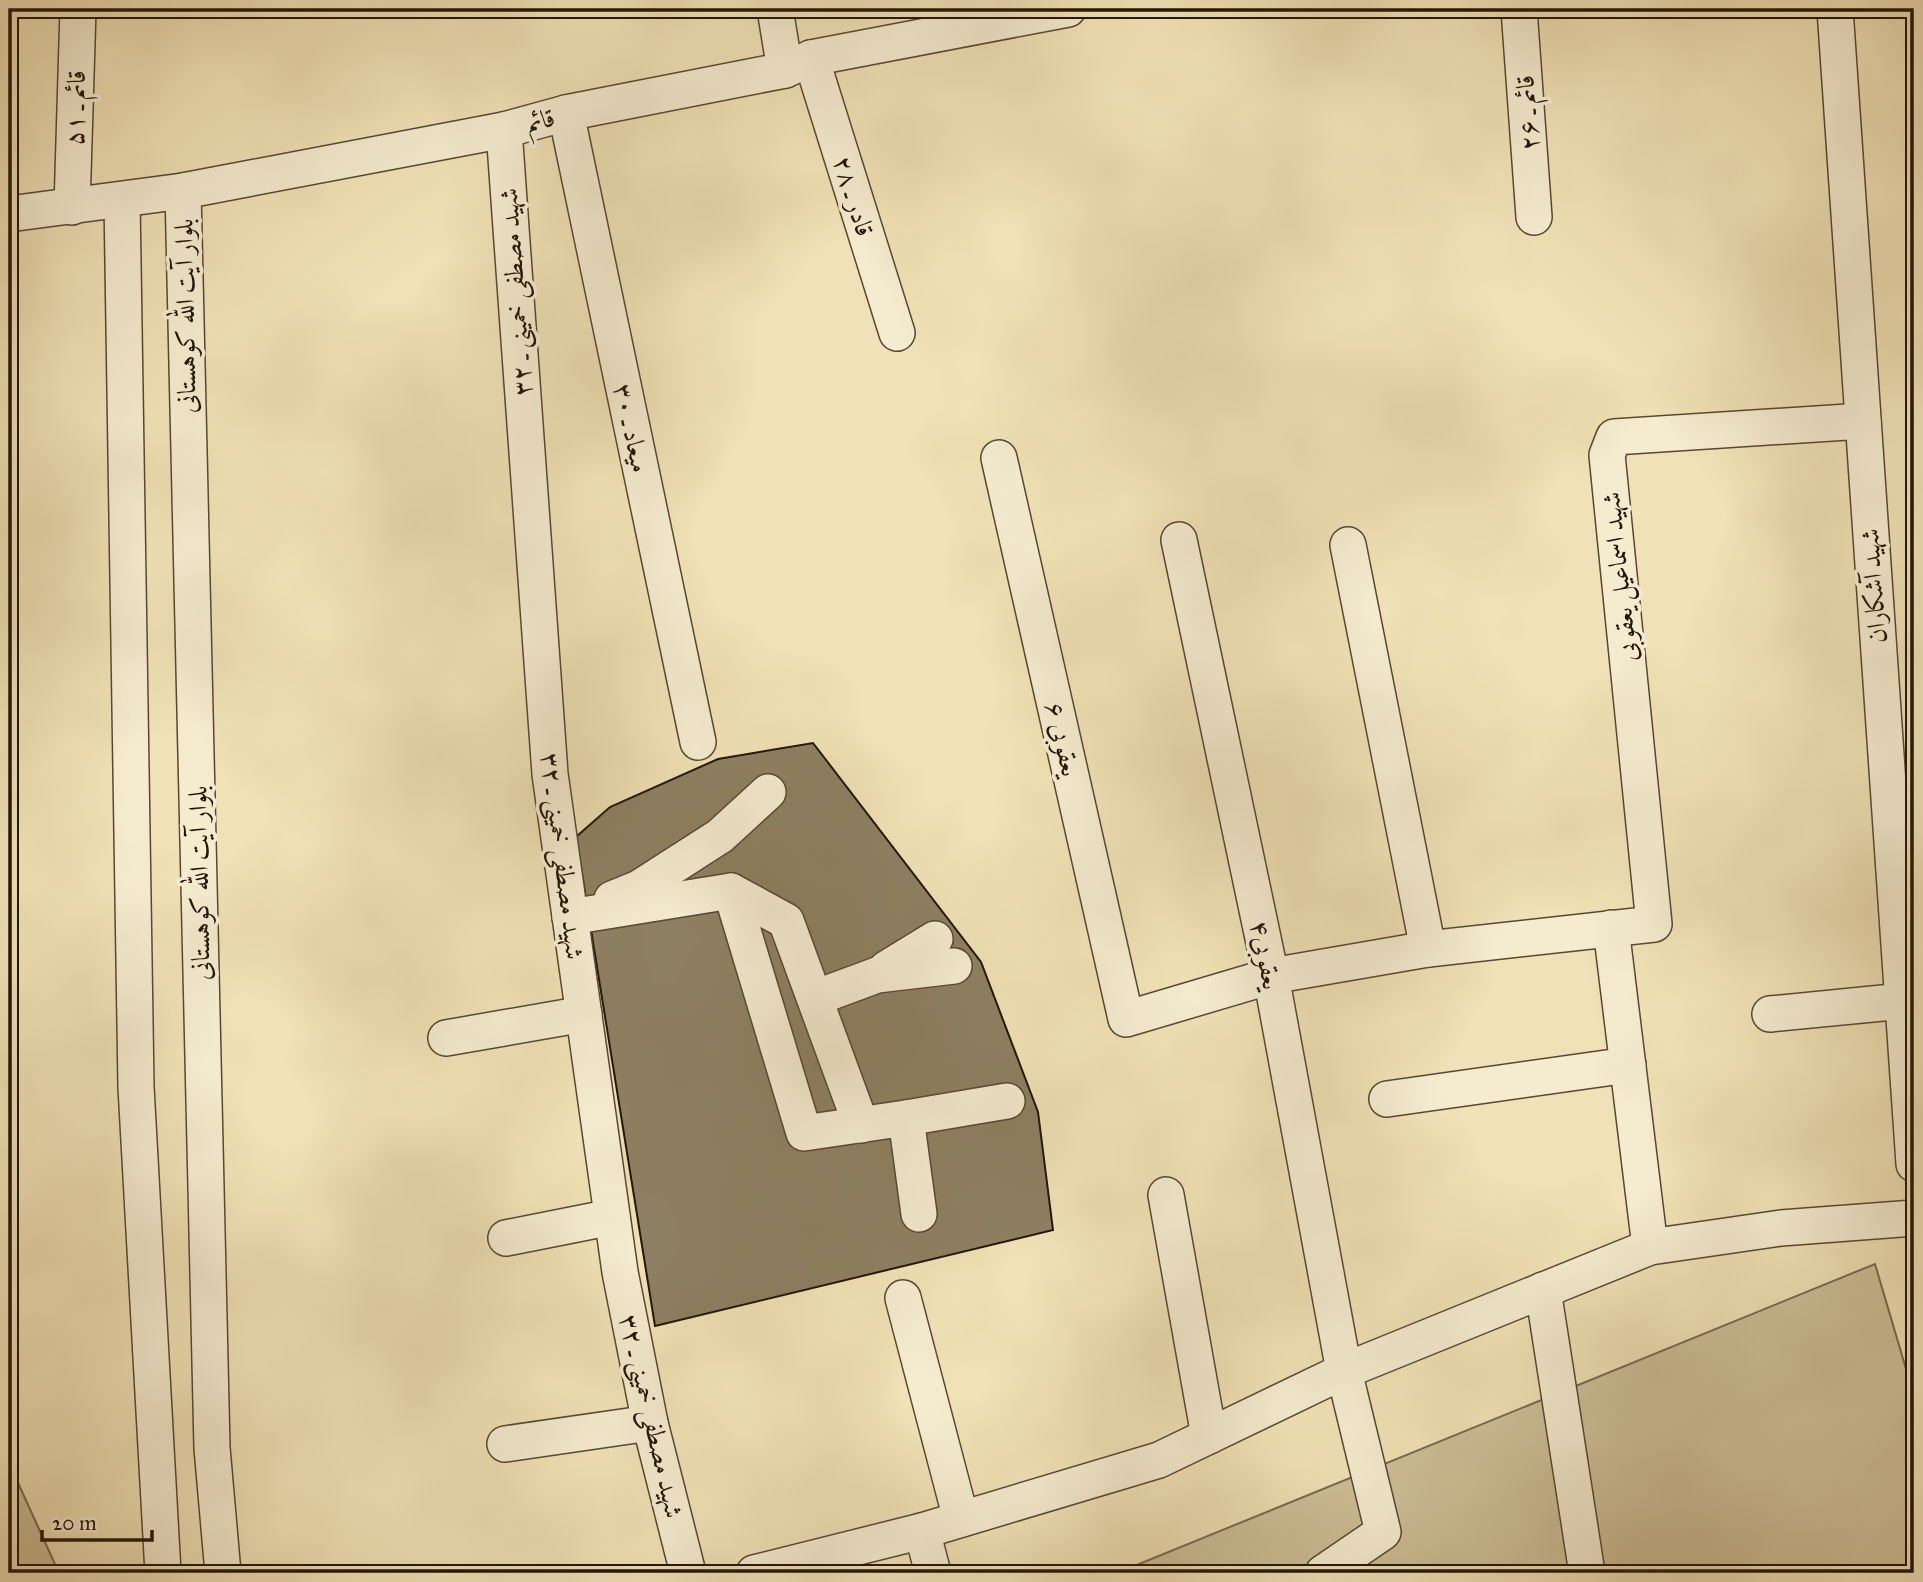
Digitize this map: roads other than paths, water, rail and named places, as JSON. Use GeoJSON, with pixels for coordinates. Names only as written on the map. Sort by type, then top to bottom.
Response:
{"type":"FeatureCollection","features":[{"type":"Feature","properties":{"kind":"street","name":"قائم ـ ۵۱"},"geometry":{"type":"LineString","coordinates":[[72,207],[78,9]]}},
{"type":"Feature","properties":{"kind":"street","name":"قادر ـ ۲۸"},"geometry":{"type":"LineString","coordinates":[[775,9],[798,64],[897,333]]}},
{"type":"Feature","properties":{"kind":"street","name":"قائم"},"geometry":{"type":"LineString","coordinates":[[9,214],[183,191],[504,130],[566,113],[1067,9]]}},
{"type":"Feature","properties":{"kind":"street","name":"قائم ـ ۲۶"},"geometry":{"type":"LineString","coordinates":[[1519,9],[1534,217]]}},
{"type":"Feature","properties":{"kind":"street","name":"شهید آشکاران"},"geometry":{"type":"LineString","coordinates":[[1835,9],[1903,1001],[1910,1047],[1914,1164]]}},
{"type":"Feature","properties":{"kind":"street","name":"میعاد ـ ۳۰"},"geometry":{"type":"LineString","coordinates":[[566,113],[698,742]]}},
{"type":"Feature","properties":{"kind":"street","name":"شهید مصطفی خمینی ـ ۳۲"},"geometry":{"type":"LineString","coordinates":[[504,130],[550,774],[620,1272],[650,1423],[688,1573]]}},
{"type":"Feature","properties":{"kind":"street","name":"بلوار آیت الله کوهستانی"},"geometry":{"type":"LineString","coordinates":[[183,191],[212,1448],[223,1573]]}},
{"type":"Feature","properties":{"kind":"street"},"geometry":{"type":"LineString","coordinates":[[122,200],[136,1087],[163,1573]]}},
{"type":"Feature","properties":{"kind":"street","name":"شهید اسماعیل یعقوبی"},"geometry":{"type":"LineString","coordinates":[[1611,928],[1654,924],[1607,455],[1614,437],[1863,421]]}},
{"type":"Feature","properties":{"kind":"street","name":"یعقوبی ۶"},"geometry":{"type":"LineString","coordinates":[[999,458],[1126,1019],[1271,976]]}},
{"type":"Feature","properties":{"kind":"street","name":"یعقوبی۴"},"geometry":{"type":"LineString","coordinates":[[1179,540],[1271,976],[1344,1371],[1383,1532],[1324,1573]]}},
{"type":"Feature","properties":{"kind":"street"},"geometry":{"type":"LineString","coordinates":[[1348,545],[1428,949]]}},
{"type":"Feature","properties":{"kind":"street"},"geometry":{"type":"LineString","coordinates":[[570,917],[639,888],[720,836],[768,792]]}},
{"type":"Feature","properties":{"kind":"street"},"geometry":{"type":"LineString","coordinates":[[570,917],[731,891],[786,921],[862,1125]]}},
{"type":"Feature","properties":{"kind":"street"},"geometry":{"type":"LineString","coordinates":[[731,891],[804,1133],[1007,1101]]}},
{"type":"Feature","properties":{"kind":"street"},"geometry":{"type":"LineString","coordinates":[[1271,976],[1428,949],[1611,928],[1650,1247]]}},
{"type":"Feature","properties":{"kind":"street"},"geometry":{"type":"LineString","coordinates":[[815,998],[944,953]]}},
{"type":"Feature","properties":{"kind":"street"},"geometry":{"type":"LineString","coordinates":[[1770,1014],[1903,1001]]}},
{"type":"Feature","properties":{"kind":"street"},"geometry":{"type":"LineString","coordinates":[[446,1038],[584,1014]]}},
{"type":"Feature","properties":{"kind":"street"},"geometry":{"type":"LineString","coordinates":[[1387,1099],[1628,1065]]}},
{"type":"Feature","properties":{"kind":"street"},"geometry":{"type":"LineString","coordinates":[[906,1118],[919,1214]]}},
{"type":"Feature","properties":{"kind":"street"},"geometry":{"type":"LineString","coordinates":[[1166,1195],[1209,1436]]}},
{"type":"Feature","properties":{"kind":"street"},"geometry":{"type":"LineString","coordinates":[[506,1238],[612,1217]]}},
{"type":"Feature","properties":{"kind":"street"},"geometry":{"type":"LineString","coordinates":[[754,1573],[922,1531],[1159,1460],[1344,1371],[1650,1247],[1780,1228],[1914,1218]]}},
{"type":"Feature","properties":{"kind":"street"},"geometry":{"type":"LineString","coordinates":[[1543,1290],[1587,1573]]}},
{"type":"Feature","properties":{"kind":"street"},"geometry":{"type":"LineString","coordinates":[[903,1298],[961,1519]]}},
{"type":"Feature","properties":{"kind":"street"},"geometry":{"type":"LineString","coordinates":[[512,1432],[650,1423]]}},
{"type":"Feature","properties":{"kind":"street"},"geometry":{"type":"LineString","coordinates":[[922,1531],[933,1573]]}}]}
